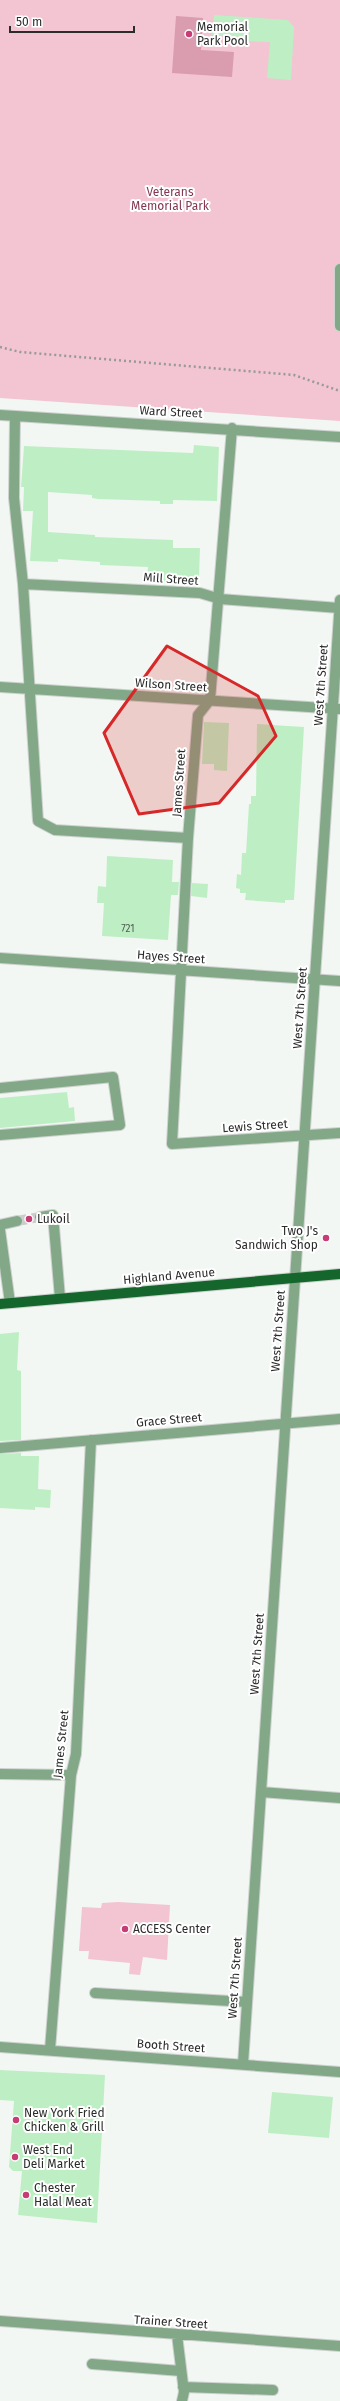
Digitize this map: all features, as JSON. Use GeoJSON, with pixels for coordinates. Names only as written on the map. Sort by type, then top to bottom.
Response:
{"type":"FeatureCollection","features":[{"type":"Feature","properties":{"kind":"main road","name":"Highland Avenue"},"geometry":{"type":"LineString","coordinates":[[5,1303],[340,1274]]}},
{"type":"Feature","properties":{"kind":"street"},"geometry":{"type":"LineString","coordinates":[[340,269],[340,326]]}},
{"type":"Feature","properties":{"kind":"street","name":"Ward Street"},"geometry":{"type":"LineString","coordinates":[[0,415],[232,428],[340,437]]}},
{"type":"Feature","properties":{"kind":"street"},"geometry":{"type":"LineString","coordinates":[[15,416],[14,498],[23,584],[28,688],[38,821],[55,830],[188,838]]}},
{"type":"Feature","properties":{"kind":"street"},"geometry":{"type":"LineString","coordinates":[[210,700],[220,599],[232,428]]}},
{"type":"Feature","properties":{"kind":"street","name":"Mill Street"},"geometry":{"type":"LineString","coordinates":[[23,584],[200,593],[220,599],[340,604]]}},
{"type":"Feature","properties":{"kind":"street","name":"West 7th Street"},"geometry":{"type":"LineString","coordinates":[[243,2064],[304,1136],[336,709],[340,604]]}},
{"type":"Feature","properties":{"kind":"street","name":"Wilson Street"},"geometry":{"type":"LineString","coordinates":[[0,687],[336,709]]}},
{"type":"Feature","properties":{"kind":"street","name":"James Street"},"geometry":{"type":"LineString","coordinates":[[172,1144],[188,838],[198,715],[210,700]]}},
{"type":"Feature","properties":{"kind":"street","name":"Hayes Street"},"geometry":{"type":"LineString","coordinates":[[0,958],[340,981]]}},
{"type":"Feature","properties":{"kind":"street"},"geometry":{"type":"LineString","coordinates":[[0,1088],[113,1077],[120,1125],[0,1135]]}},
{"type":"Feature","properties":{"kind":"street","name":"Lewis Street"},"geometry":{"type":"LineString","coordinates":[[172,1144],[340,1133]]}},
{"type":"Feature","properties":{"kind":"street"},"geometry":{"type":"LineString","coordinates":[[40,1217],[53,1215],[60,1298]]}},
{"type":"Feature","properties":{"kind":"street"},"geometry":{"type":"LineString","coordinates":[[0,1225],[17,1221]]}},
{"type":"Feature","properties":{"kind":"street"},"geometry":{"type":"LineString","coordinates":[[0,1236],[5,1303]]}},
{"type":"Feature","properties":{"kind":"street","name":"Grace Street"},"geometry":{"type":"LineString","coordinates":[[0,1448],[340,1419]]}},
{"type":"Feature","properties":{"kind":"street","name":"James Street"},"geometry":{"type":"LineString","coordinates":[[50,2050],[71,1775],[76,1754],[91,1440]]}},
{"type":"Feature","properties":{"kind":"street"},"geometry":{"type":"LineString","coordinates":[[0,1774],[71,1775]]}},
{"type":"Feature","properties":{"kind":"street"},"geometry":{"type":"LineString","coordinates":[[260,1792],[340,1798]]}},
{"type":"Feature","properties":{"kind":"street"},"geometry":{"type":"LineString","coordinates":[[95,1993],[247,2002]]}},
{"type":"Feature","properties":{"kind":"street","name":"Booth Street"},"geometry":{"type":"LineString","coordinates":[[0,2047],[340,2072]]}},
{"type":"Feature","properties":{"kind":"street","name":"Trainer Street"},"geometry":{"type":"LineString","coordinates":[[0,2321],[340,2346]]}},
{"type":"Feature","properties":{"kind":"street"},"geometry":{"type":"LineString","coordinates":[[177,2335],[183,2387],[182,2401]]}},
{"type":"Feature","properties":{"kind":"street"},"geometry":{"type":"LineString","coordinates":[[92,2364],[181,2371]]}},
{"type":"Feature","properties":{"kind":"street"},"geometry":{"type":"LineString","coordinates":[[183,2387],[273,2390]]}},
{"type":"Feature","properties":{"kind":"path"},"geometry":{"type":"LineString","coordinates":[[0,347],[35,353],[294,374],[340,391]]}},
{"type":"Feature","properties":{"kind":"highlighted area"},"geometry":{"type":"Polygon","coordinates":[[[167,646],[258,696],[276,736],[219,803],[139,814],[104,733],[167,646]]]}},
{"type":"Feature","properties":{"kind":"green space","name":"Veterans Memorial Park"},"geometry":{"type":"Polygon","coordinates":[[[0,0],[340,0],[340,421],[0,398],[0,0]]]}},
{"type":"Feature","properties":{"kind":"green space","name":"ACCESS Center"},"geometry":{"type":"Polygon","coordinates":[[[118,1902],[170,1905],[167,1960],[143,1957],[140,1975],[129,1974],[130,1963],[88,1959],[89,1951],[79,1951],[82,1907],[101,1908],[102,1903],[118,1902]]]}},
{"type":"Feature","properties":{"kind":"shaded area","name":"Memorial Park Pool"},"geometry":{"type":"Polygon","coordinates":[[[176,16],[203,18],[201,50],[234,52],[232,77],[172,73],[176,16]]]}},
{"type":"Feature","properties":{"kind":"building"},"geometry":{"type":"Polygon","coordinates":[[[214,15],[288,20],[294,27],[291,80],[267,78],[270,42],[242,41],[242,37],[212,35],[214,15]]]}},
{"type":"Feature","properties":{"kind":"building"},"geometry":{"type":"Polygon","coordinates":[[[194,445],[219,447],[217,501],[173,500],[173,504],[160,504],[160,501],[98,499],[92,498],[92,495],[48,492],[48,532],[95,535],[95,537],[173,540],[173,548],[200,548],[199,579],[168,578],[168,583],[147,582],[148,567],[100,565],[100,562],[58,559],[58,562],[30,561],[33,511],[23,511],[24,487],[21,487],[24,446],[193,453],[194,445]]]}},
{"type":"Feature","properties":{"kind":"building"},"geometry":{"type":"Polygon","coordinates":[[[204,722],[229,723],[227,771],[214,770],[214,764],[202,764],[204,722]]]}},
{"type":"Feature","properties":{"kind":"building"},"geometry":{"type":"Polygon","coordinates":[[[257,724],[304,727],[294,900],[285,900],[285,903],[245,900],[246,893],[240,893],[240,889],[236,888],[237,874],[241,875],[242,853],[246,853],[249,804],[251,804],[251,796],[256,796],[257,724]]]}},
{"type":"Feature","properties":{"kind":"building"},"geometry":{"type":"Polygon","coordinates":[[[107,856],[173,860],[172,882],[179,882],[178,895],[171,895],[168,940],[102,936],[104,903],[97,903],[98,886],[106,887],[107,856]]]}},
{"type":"Feature","properties":{"kind":"building"},"geometry":{"type":"Polygon","coordinates":[[[192,883],[208,884],[207,898],[191,896],[192,883]]]}},
{"type":"Feature","properties":{"kind":"building"},"geometry":{"type":"Polygon","coordinates":[[[67,1092],[69,1108],[74,1107],[75,1121],[0,1128],[0,1098],[67,1092]]]}},
{"type":"Feature","properties":{"kind":"building"},"geometry":{"type":"Polygon","coordinates":[[[19,1332],[17,1370],[21,1371],[21,1440],[0,1441],[0,1334],[19,1332]]]}},
{"type":"Feature","properties":{"kind":"building"},"geometry":{"type":"Polygon","coordinates":[[[21,1453],[21,1456],[39,1456],[38,1489],[51,1490],[50,1508],[35,1507],[35,1510],[0,1508],[0,1454],[21,1453]]]}},
{"type":"Feature","properties":{"kind":"building"},"geometry":{"type":"Polygon","coordinates":[[[0,2070],[105,2075],[97,2223],[18,2215],[22,2171],[13,2171],[9,2167],[14,2101],[0,2100],[0,2070]]]}},
{"type":"Feature","properties":{"kind":"building"},"geometry":{"type":"Polygon","coordinates":[[[272,2092],[333,2097],[329,2138],[268,2133],[272,2092]]]}},
{"type":"Feature","properties":{"kind":"tunnel"},"geometry":{"type":"LineString","coordinates":[[17,1221],[40,1217]]}},
{"type":"Feature","properties":{"kind":"place","name":"Memorial Park Pool"},"geometry":{"type":"Point","coordinates":[189,34]}},
{"type":"Feature","properties":{"kind":"place","name":"Lukoil"},"geometry":{"type":"Point","coordinates":[29,1219]}},
{"type":"Feature","properties":{"kind":"place","name":"Two J's Sandwich Shop"},"geometry":{"type":"Point","coordinates":[326,1238]}},
{"type":"Feature","properties":{"kind":"place","name":"ACCESS Center"},"geometry":{"type":"Point","coordinates":[125,1929]}},
{"type":"Feature","properties":{"kind":"place","name":"New York Fried Chicken & Grill"},"geometry":{"type":"Point","coordinates":[16,2120]}},
{"type":"Feature","properties":{"kind":"place","name":"West End Deli Market"},"geometry":{"type":"Point","coordinates":[15,2157]}},
{"type":"Feature","properties":{"kind":"place","name":"Chester Halal Meat"},"geometry":{"type":"Point","coordinates":[26,2195]}}]}
